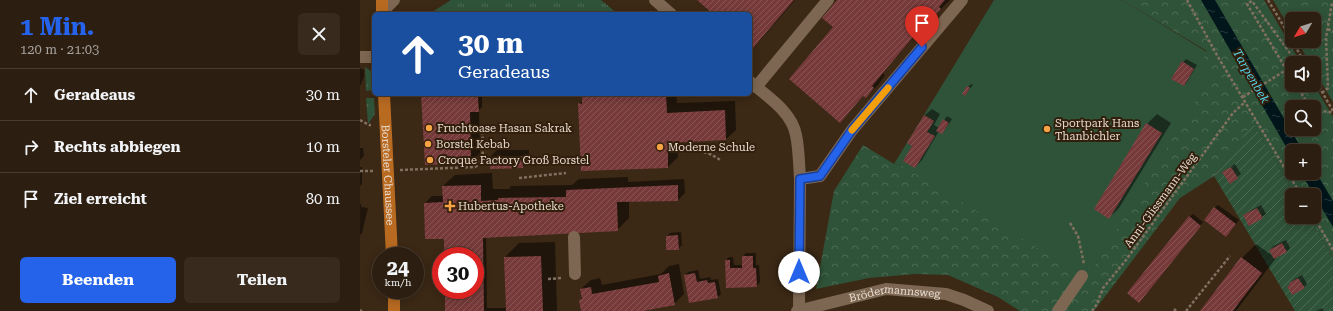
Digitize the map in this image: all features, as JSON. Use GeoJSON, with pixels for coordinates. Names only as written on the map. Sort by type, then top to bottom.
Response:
{"type":"FeatureCollection","features":[{"type":"Feature","properties":{"kind":"main road","name":"Borsteler Chaussee"},"geometry":{"type":"LineString","coordinates":[[384,96],[392,247]]}},
{"type":"Feature","properties":{"kind":"main road"},"geometry":{"type":"LineString","coordinates":[[394,299],[394,311]]}},
{"type":"Feature","properties":{"kind":"street"},"geometry":{"type":"LineString","coordinates":[[382,9],[394,0]]}},
{"type":"Feature","properties":{"kind":"street"},"geometry":{"type":"LineString","coordinates":[[655,0],[669,12]]}},
{"type":"Feature","properties":{"kind":"street"},"geometry":{"type":"LineString","coordinates":[[753,84],[828,0]]}},
{"type":"Feature","properties":{"kind":"street"},"geometry":{"type":"LineString","coordinates":[[800,179],[820,176],[852,130],[962,0]]}},
{"type":"Feature","properties":{"kind":"street"},"geometry":{"type":"LineString","coordinates":[[360,57],[372,57]]}},
{"type":"Feature","properties":{"kind":"street","name":"Brödermannsweg"},"geometry":{"type":"LineString","coordinates":[[753,84],[789,118],[796,134],[800,179],[798,311],[886,289],[946,294],[988,311]]}},
{"type":"Feature","properties":{"kind":"street"},"geometry":{"type":"LineString","coordinates":[[570,276],[574,237]]}},
{"type":"Feature","properties":{"kind":"street"},"geometry":{"type":"LineString","coordinates":[[1058,311],[1082,276]]}},
{"type":"Feature","properties":{"kind":"path"},"geometry":{"type":"LineString","coordinates":[[1187,0],[1218,57],[1244,96],[1246,102],[1296,188]]}},
{"type":"Feature","properties":{"kind":"path"},"geometry":{"type":"LineString","coordinates":[[1268,0],[1285,29]]}},
{"type":"Feature","properties":{"kind":"path"},"geometry":{"type":"LineString","coordinates":[[1285,68],[1247,4],[1252,1],[1292,56]]}},
{"type":"Feature","properties":{"kind":"path"},"geometry":{"type":"LineString","coordinates":[[1333,2],[1326,38],[1328,88],[1322,93],[1333,112]]}},
{"type":"Feature","properties":{"kind":"path"},"geometry":{"type":"LineString","coordinates":[[1328,29],[1333,32]]}},
{"type":"Feature","properties":{"kind":"path"},"geometry":{"type":"LineString","coordinates":[[1244,96],[1285,71]]}},
{"type":"Feature","properties":{"kind":"path","name":"Anni-Glissmann-Weg"},"geometry":{"type":"LineString","coordinates":[[1092,311],[1103,288],[1131,253],[1233,113],[1246,102]]}},
{"type":"Feature","properties":{"kind":"path"},"geometry":{"type":"LineString","coordinates":[[1321,110],[1333,112]]}},
{"type":"Feature","properties":{"kind":"path"},"geometry":{"type":"LineString","coordinates":[[360,171],[475,167],[480,164],[482,159],[482,127]]}},
{"type":"Feature","properties":{"kind":"path"},"geometry":{"type":"LineString","coordinates":[[690,149],[714,155],[720,160]]}},
{"type":"Feature","properties":{"kind":"path"},"geometry":{"type":"LineString","coordinates":[[519,178],[566,173]]}},
{"type":"Feature","properties":{"kind":"path"},"geometry":{"type":"LineString","coordinates":[[1070,223],[1078,236],[1084,267],[1082,276]]}},
{"type":"Feature","properties":{"kind":"path"},"geometry":{"type":"LineString","coordinates":[[1318,224],[1333,250]]}},
{"type":"Feature","properties":{"kind":"path"},"geometry":{"type":"LineString","coordinates":[[1186,311],[1230,256]]}},
{"type":"Feature","properties":{"kind":"path"},"geometry":{"type":"LineString","coordinates":[[548,279],[570,276]]}},
{"type":"Feature","properties":{"kind":"green space"},"geometry":{"type":"Polygon","coordinates":[[[451,0],[601,0],[616,12],[432,12],[451,0]]]}},
{"type":"Feature","properties":{"kind":"green space","name":"Sportpark Hans Thanbichler"},"geometry":{"type":"Polygon","coordinates":[[[994,0],[1122,0],[1207,52],[1199,66],[1212,74],[1087,278],[901,165],[894,164],[994,0]]]}},
{"type":"Feature","properties":{"kind":"green space"},"geometry":{"type":"Polygon","coordinates":[[[1122,0],[1264,0],[1285,36],[1285,48],[1292,48],[1297,56],[1285,56],[1285,92],[1318,92],[1333,117],[1333,258],[1313,224],[1321,224],[1321,188],[1291,188],[1286,180],[1321,180],[1321,144],[1285,144],[1285,178],[1253,124],[1214,176],[1180,198],[1094,311],[1020,311],[998,297],[948,275],[915,274],[869,278],[816,289],[834,191],[863,145],[894,164],[901,165],[1198,66],[1207,51],[1122,0]]]}},
{"type":"Feature","properties":{"kind":"green space"},"geometry":{"type":"Polygon","coordinates":[[[1273,0],[1333,0],[1333,102],[1321,82],[1321,56],[1306,56],[1301,48],[1321,48],[1321,12],[1285,12],[1285,20],[1273,0]]]}},
{"type":"Feature","properties":{"kind":"green space"},"geometry":{"type":"Polygon","coordinates":[[[365,67],[372,72],[372,90],[366,91],[365,67]]]}},
{"type":"Feature","properties":{"kind":"green space"},"geometry":{"type":"Polygon","coordinates":[[[366,98],[374,98],[375,114],[368,124],[366,98]]]}},
{"type":"Feature","properties":{"kind":"green space"},"geometry":{"type":"Polygon","coordinates":[[[1253,123],[1291,188],[1285,188],[1285,224],[1313,224],[1333,258],[1333,311],[1295,311],[1214,176],[1253,123]]]}},
{"type":"Feature","properties":{"kind":"water","name":"Tarpenbek"},"geometry":{"type":"Polygon","coordinates":[[[1201,0],[1215,0],[1285,120],[1285,136],[1294,136],[1299,144],[1285,145],[1201,0]]]}},
{"type":"Feature","properties":{"kind":"water"},"geometry":{"type":"Polygon","coordinates":[[[1305,180],[1321,180],[1333,201],[1333,227],[1321,207],[1321,188],[1310,188],[1305,180]]]}},
{"type":"Feature","properties":{"kind":"building"},"geometry":{"type":"Polygon","coordinates":[[[697,0],[794,0],[753,48],[752,12],[711,12],[697,0]]]}},
{"type":"Feature","properties":{"kind":"building"},"geometry":{"type":"Polygon","coordinates":[[[837,0],[945,0],[939,7],[941,9],[932,19],[930,17],[872,86],[874,88],[866,98],[863,96],[840,123],[789,79],[833,27],[822,18],[837,0]]]}},
{"type":"Feature","properties":{"kind":"building"},"geometry":{"type":"Polygon","coordinates":[[[1182,61],[1194,69],[1184,86],[1171,79],[1182,61]]]}},
{"type":"Feature","properties":{"kind":"building"},"geometry":{"type":"Polygon","coordinates":[[[967,86],[970,88],[965,96],[962,94],[967,86]]]}},
{"type":"Feature","properties":{"kind":"building"},"geometry":{"type":"Polygon","coordinates":[[[421,96],[486,96],[478,97],[479,112],[470,112],[471,163],[425,165],[421,96]]]}},
{"type":"Feature","properties":{"kind":"building"},"geometry":{"type":"Polygon","coordinates":[[[582,96],[666,96],[667,113],[725,110],[726,140],[668,143],[668,168],[581,171],[578,103],[582,104],[582,96]]]}},
{"type":"Feature","properties":{"kind":"building"},"geometry":{"type":"Polygon","coordinates":[[[924,115],[934,121],[927,132],[935,136],[915,168],[903,161],[912,146],[907,143],[924,115]]]}},
{"type":"Feature","properties":{"kind":"building"},"geometry":{"type":"Polygon","coordinates":[[[943,119],[949,123],[942,134],[936,131],[943,119]]]}},
{"type":"Feature","properties":{"kind":"building"},"geometry":{"type":"Polygon","coordinates":[[[1146,123],[1162,133],[1109,219],[1094,209],[1146,123]]]}},
{"type":"Feature","properties":{"kind":"building"},"geometry":{"type":"Polygon","coordinates":[[[523,156],[523,168],[490,169],[489,157],[523,156]]]}},
{"type":"Feature","properties":{"kind":"building"},"geometry":{"type":"Polygon","coordinates":[[[1231,167],[1238,178],[1230,184],[1222,172],[1231,167]]]}},
{"type":"Feature","properties":{"kind":"building"},"geometry":{"type":"Polygon","coordinates":[[[481,185],[481,201],[498,200],[498,198],[566,197],[566,190],[678,185],[678,201],[617,202],[618,231],[483,238],[483,247],[444,247],[444,239],[425,239],[424,203],[443,202],[442,186],[481,185]]]}},
{"type":"Feature","properties":{"kind":"building"},"geometry":{"type":"Polygon","coordinates":[[[1214,207],[1236,224],[1226,237],[1204,220],[1214,207]]]}},
{"type":"Feature","properties":{"kind":"building"},"geometry":{"type":"Polygon","coordinates":[[[1257,208],[1263,218],[1249,226],[1243,215],[1257,208]]]}},
{"type":"Feature","properties":{"kind":"building"},"geometry":{"type":"Polygon","coordinates":[[[1189,216],[1201,226],[1139,303],[1127,293],[1189,216]]]}},
{"type":"Feature","properties":{"kind":"building"},"geometry":{"type":"Polygon","coordinates":[[[678,235],[679,250],[666,250],[666,236],[678,235]]]}},
{"type":"Feature","properties":{"kind":"building"},"geometry":{"type":"Polygon","coordinates":[[[1282,243],[1287,252],[1274,259],[1269,250],[1282,243]]]}},
{"type":"Feature","properties":{"kind":"building"},"geometry":{"type":"Polygon","coordinates":[[[541,256],[543,311],[506,311],[504,257],[541,256]]]}},
{"type":"Feature","properties":{"kind":"building"},"geometry":{"type":"Polygon","coordinates":[[[742,256],[753,256],[753,268],[756,268],[757,287],[726,288],[725,260],[730,260],[730,268],[742,268],[742,256]]]}},
{"type":"Feature","properties":{"kind":"building"},"geometry":{"type":"Polygon","coordinates":[[[1241,257],[1262,273],[1233,311],[1200,311],[1241,257]]]}},
{"type":"Feature","properties":{"kind":"building"},"geometry":{"type":"Polygon","coordinates":[[[669,273],[675,305],[643,311],[581,311],[579,300],[582,299],[580,289],[591,287],[592,294],[659,282],[658,276],[669,273]]]}},
{"type":"Feature","properties":{"kind":"building"},"geometry":{"type":"Polygon","coordinates":[[[695,273],[697,282],[707,280],[708,283],[715,282],[718,298],[689,303],[684,275],[695,273]]]}},
{"type":"Feature","properties":{"kind":"building"},"geometry":{"type":"Polygon","coordinates":[[[1298,278],[1305,288],[1292,295],[1287,286],[1290,285],[1289,283],[1298,278]]]}},
{"type":"Feature","properties":{"kind":"building"},"geometry":{"type":"Polygon","coordinates":[[[445,299],[484,299],[484,311],[445,311],[445,299]]]}},
{"type":"Feature","properties":{"kind":"slow traffic"},"geometry":{"type":"LineString","coordinates":[[852,130],[888,88]]}},
{"type":"Feature","properties":{"kind":"place","name":"Fruchtoase Hasan Sakrak"},"geometry":{"type":"Point","coordinates":[429,128]}},
{"type":"Feature","properties":{"kind":"place","name":"Sportpark Hans Thanbichler"},"geometry":{"type":"Point","coordinates":[1047,129]}},
{"type":"Feature","properties":{"kind":"place","name":"Borstel Kebab"},"geometry":{"type":"Point","coordinates":[428,144]}},
{"type":"Feature","properties":{"kind":"place","name":"Moderne Schule"},"geometry":{"type":"Point","coordinates":[660,147]}},
{"type":"Feature","properties":{"kind":"place","name":"Croque Factory Groß Borstel"},"geometry":{"type":"Point","coordinates":[430,160]}},
{"type":"Feature","properties":{"kind":"place","name":"Hubertus-Apotheke"},"geometry":{"type":"Point","coordinates":[450,206]}},
{"type":"Feature","properties":{"kind":"route"},"geometry":{"type":"LineString","coordinates":[[799,272],[800,179],[820,176],[852,130],[922,47]]}}]}
